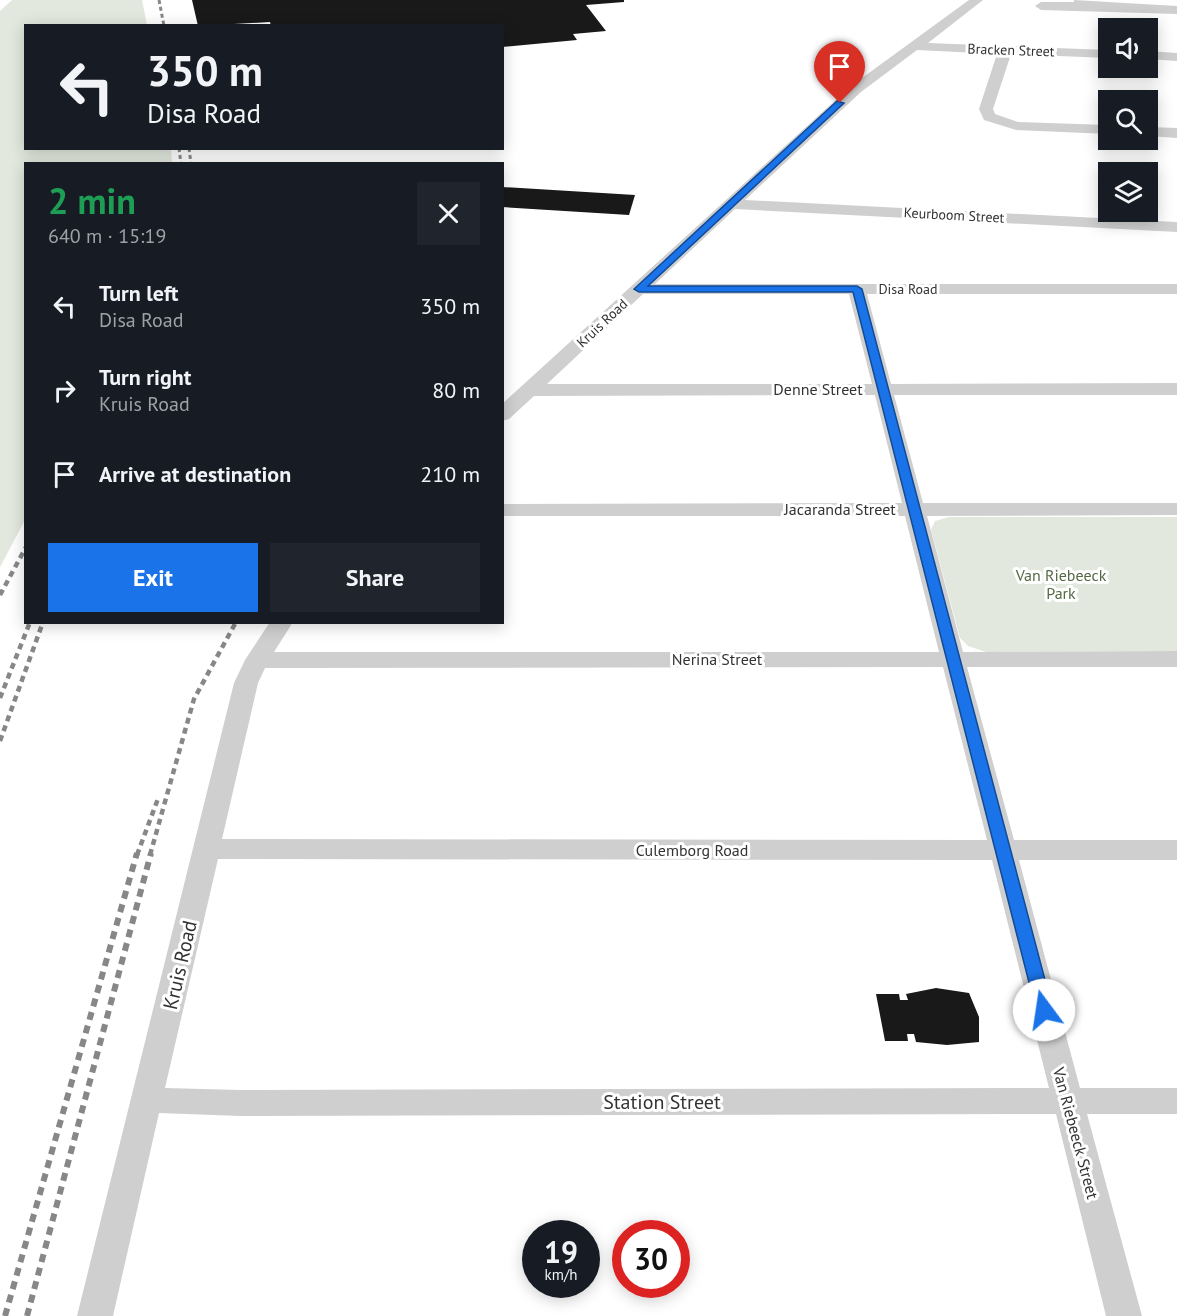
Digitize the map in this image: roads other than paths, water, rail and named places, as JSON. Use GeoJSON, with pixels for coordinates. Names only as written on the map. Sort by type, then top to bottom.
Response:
{"type":"FeatureCollection","features":[{"type":"Feature","properties":{"kind":"street","name":"Kruis Road"},"geometry":{"type":"LineString","coordinates":[[504,413],[856,89],[977,0]]}},
{"type":"Feature","properties":{"kind":"street"},"geometry":{"type":"LineString","coordinates":[[1041,6],[1081,3],[1177,10]]}},
{"type":"Feature","properties":{"kind":"street","name":"Bracken Street"},"geometry":{"type":"LineString","coordinates":[[913,46],[1098,54]]}},
{"type":"Feature","properties":{"kind":"street"},"geometry":{"type":"LineString","coordinates":[[1005,50],[986,109],[989,117],[1016,126],[1098,130]]}},
{"type":"Feature","properties":{"kind":"street"},"geometry":{"type":"LineString","coordinates":[[1158,56],[1177,57]]}},
{"type":"Feature","properties":{"kind":"street"},"geometry":{"type":"LineString","coordinates":[[1158,132],[1177,133]]}},
{"type":"Feature","properties":{"kind":"street","name":"Keurboom Street"},"geometry":{"type":"LineString","coordinates":[[730,204],[1177,227]]}},
{"type":"Feature","properties":{"kind":"street","name":"Disa Road"},"geometry":{"type":"LineString","coordinates":[[639,289],[1177,288]]}},
{"type":"Feature","properties":{"kind":"street","name":"Van Riebeeck Street"},"geometry":{"type":"LineString","coordinates":[[857,289],[1124,1316]]}},
{"type":"Feature","properties":{"kind":"street","name":"Denne Street"},"geometry":{"type":"LineString","coordinates":[[530,390],[1177,389]]}},
{"type":"Feature","properties":{"kind":"street","name":"Jacaranda Street"},"geometry":{"type":"LineString","coordinates":[[504,510],[1177,509]]}},
{"type":"Feature","properties":{"kind":"street","name":"Kruis Road"},"geometry":{"type":"LineString","coordinates":[[95,1316],[241,703],[257,660],[281,624]]}},
{"type":"Feature","properties":{"kind":"street","name":"Nerina Street"},"geometry":{"type":"LineString","coordinates":[[257,660],[1177,659]]}},
{"type":"Feature","properties":{"kind":"street","name":"Culemborg Road"},"geometry":{"type":"LineString","coordinates":[[207,849],[1177,850]]}},
{"type":"Feature","properties":{"kind":"street","name":"Station Street"},"geometry":{"type":"LineString","coordinates":[[147,1100],[240,1103],[1177,1101]]}},
{"type":"Feature","properties":{"kind":"railway"},"geometry":{"type":"LineString","coordinates":[[159,0],[164,24]]}},
{"type":"Feature","properties":{"kind":"railway"},"geometry":{"type":"LineString","coordinates":[[179,150],[181,162]]}},
{"type":"Feature","properties":{"kind":"railway"},"geometry":{"type":"LineString","coordinates":[[189,150],[191,162]]}},
{"type":"Feature","properties":{"kind":"railway"},"geometry":{"type":"LineString","coordinates":[[0,595],[24,551]]}},
{"type":"Feature","properties":{"kind":"railway"},"geometry":{"type":"LineString","coordinates":[[0,698],[29,624]]}},
{"type":"Feature","properties":{"kind":"railway"},"geometry":{"type":"LineString","coordinates":[[0,741],[42,624]]}},
{"type":"Feature","properties":{"kind":"railway"},"geometry":{"type":"LineString","coordinates":[[150,855],[194,699],[235,624]]}},
{"type":"Feature","properties":{"kind":"railway"},"geometry":{"type":"LineString","coordinates":[[137,855],[159,796]]}},
{"type":"Feature","properties":{"kind":"railway"},"geometry":{"type":"LineString","coordinates":[[5,1316],[137,853]]}},
{"type":"Feature","properties":{"kind":"railway"},"geometry":{"type":"LineString","coordinates":[[27,1316],[151,853]]}},
{"type":"Feature","properties":{"kind":"park label","name":"Van Riebeeck Park"},"geometry":{"type":"Point","coordinates":[1061,584]}}]}
